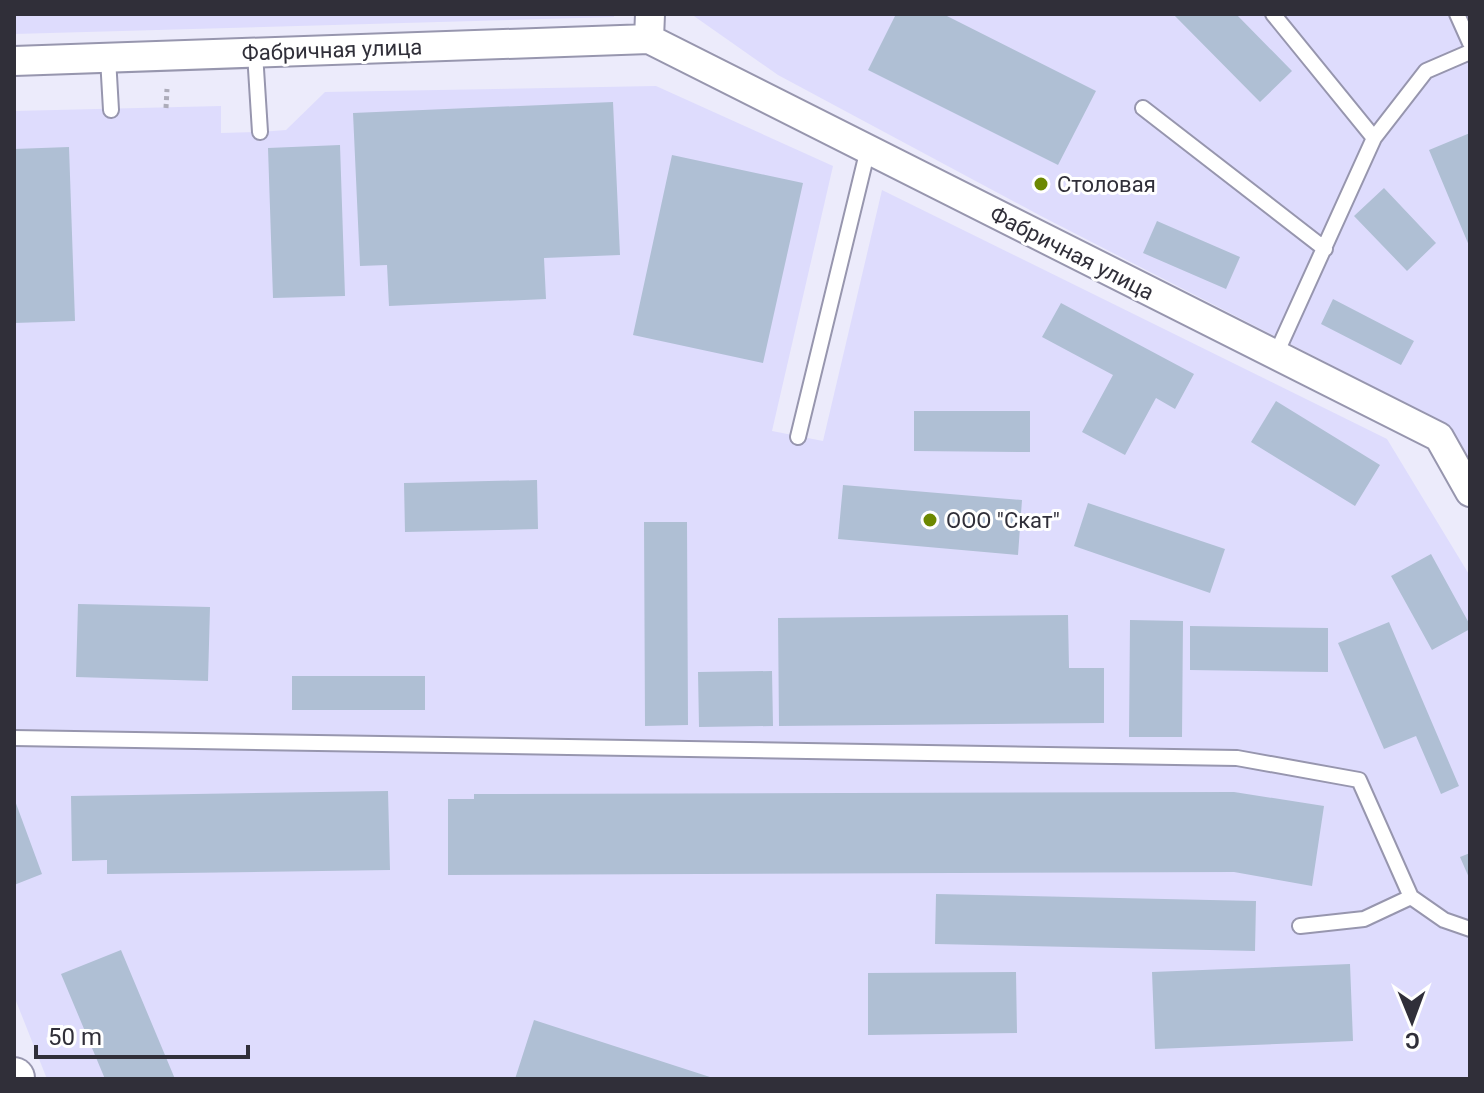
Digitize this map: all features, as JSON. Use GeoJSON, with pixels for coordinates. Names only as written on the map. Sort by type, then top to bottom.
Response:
{"type":"FeatureCollection","features":[{"type":"Feature","properties":{"kind":"street","name":"Фабричная улица"},"geometry":{"type":"LineString","coordinates":[[14,61],[255,53],[649,26],[868,149],[1439,437],[1470,492]]}},
{"type":"Feature","properties":{"kind":"lane"},"geometry":{"type":"LineString","coordinates":[[1273,14],[1374,138]]}},
{"type":"Feature","properties":{"kind":"lane"},"geometry":{"type":"LineString","coordinates":[[1457,14],[1470,43]]}},
{"type":"Feature","properties":{"kind":"lane"},"geometry":{"type":"LineString","coordinates":[[1276,354],[1374,138],[1426,71],[1470,52]]}},
{"type":"Feature","properties":{"kind":"lane"},"geometry":{"type":"LineString","coordinates":[[255,53],[260,132]]}},
{"type":"Feature","properties":{"kind":"lane"},"geometry":{"type":"LineString","coordinates":[[108,58],[111,110]]}},
{"type":"Feature","properties":{"kind":"lane"},"geometry":{"type":"LineString","coordinates":[[1143,108],[1325,249]]}},
{"type":"Feature","properties":{"kind":"lane"},"geometry":{"type":"LineString","coordinates":[[798,437],[868,149]]}},
{"type":"Feature","properties":{"kind":"lane"},"geometry":{"type":"LineString","coordinates":[[14,738],[1237,758],[1359,780],[1411,897],[1444,920],[1470,929]]}},
{"type":"Feature","properties":{"kind":"lane"},"geometry":{"type":"LineString","coordinates":[[1300,926],[1364,919],[1411,897]]}},
{"type":"Feature","properties":{"kind":"path"},"geometry":{"type":"LineString","coordinates":[[166,108],[167,89]]}},
{"type":"Feature","properties":{"kind":"shaded area"},"geometry":{"type":"Polygon","coordinates":[[[14,14],[614,14],[614,17],[14,34],[14,14]]]}},
{"type":"Feature","properties":{"kind":"shaded area"},"geometry":{"type":"Polygon","coordinates":[[[691,14],[1470,14],[1470,467],[1446,424],[1041,216],[778,75],[691,14]]]}},
{"type":"Feature","properties":{"kind":"shaded area"},"geometry":{"type":"Polygon","coordinates":[[[656,86],[833,166],[772,431],[823,441],[882,190],[1387,439],[1470,576],[1470,1079],[47,1079],[14,996],[14,111],[221,106],[221,133],[260,132],[286,130],[325,92],[656,86]]]}},
{"type":"Feature","properties":{"kind":"building"},"geometry":{"type":"Polygon","coordinates":[[[896,14],[943,14],[1096,91],[1058,165],[868,70],[896,14]]]}},
{"type":"Feature","properties":{"kind":"building"},"geometry":{"type":"Polygon","coordinates":[[[1173,14],[1236,14],[1292,71],[1260,102],[1173,14]]]}},
{"type":"Feature","properties":{"kind":"building"},"geometry":{"type":"Polygon","coordinates":[[[613,102],[620,255],[544,258],[546,299],[389,306],[387,265],[360,266],[353,113],[613,102]]]}},
{"type":"Feature","properties":{"kind":"building"},"geometry":{"type":"Polygon","coordinates":[[[1470,133],[1470,248],[1429,150],[1470,133]]]}},
{"type":"Feature","properties":{"kind":"building"},"geometry":{"type":"Polygon","coordinates":[[[340,145],[345,296],[273,298],[268,148],[340,145]]]}},
{"type":"Feature","properties":{"kind":"building"},"geometry":{"type":"Polygon","coordinates":[[[69,147],[75,321],[14,323],[14,149],[69,147]]]}},
{"type":"Feature","properties":{"kind":"building"},"geometry":{"type":"Polygon","coordinates":[[[672,155],[803,183],[763,363],[633,335],[672,155]]]}},
{"type":"Feature","properties":{"kind":"building"},"geometry":{"type":"Polygon","coordinates":[[[1384,188],[1436,243],[1407,271],[1354,216],[1384,188]]]}},
{"type":"Feature","properties":{"kind":"building"},"geometry":{"type":"Polygon","coordinates":[[[1157,221],[1240,257],[1226,289],[1143,253],[1157,221]]]}},
{"type":"Feature","properties":{"kind":"building"},"geometry":{"type":"Polygon","coordinates":[[[1333,299],[1414,341],[1401,365],[1321,324],[1333,299]]]}},
{"type":"Feature","properties":{"kind":"building"},"geometry":{"type":"Polygon","coordinates":[[[1061,303],[1194,374],[1175,409],[1156,398],[1125,455],[1082,432],[1113,375],[1042,337],[1061,303]]]}},
{"type":"Feature","properties":{"kind":"building"},"geometry":{"type":"Polygon","coordinates":[[[1276,401],[1380,465],[1355,506],[1251,442],[1276,401]]]}},
{"type":"Feature","properties":{"kind":"building"},"geometry":{"type":"Polygon","coordinates":[[[914,411],[1030,411],[1030,452],[914,451],[914,411]]]}},
{"type":"Feature","properties":{"kind":"building"},"geometry":{"type":"Polygon","coordinates":[[[537,480],[538,529],[405,532],[404,483],[537,480]]]}},
{"type":"Feature","properties":{"kind":"building","name":"ООО \"Скат\""},"geometry":{"type":"Polygon","coordinates":[[[843,485],[1022,500],[1018,555],[838,539],[843,485]]]}},
{"type":"Feature","properties":{"kind":"building"},"geometry":{"type":"Polygon","coordinates":[[[1088,503],[1225,549],[1210,593],[1074,546],[1088,503]]]}},
{"type":"Feature","properties":{"kind":"building"},"geometry":{"type":"Polygon","coordinates":[[[644,522],[687,522],[688,725],[645,726],[644,522]]]}},
{"type":"Feature","properties":{"kind":"building"},"geometry":{"type":"Polygon","coordinates":[[[1431,554],[1470,625],[1470,629],[1432,650],[1391,576],[1431,554]]]}},
{"type":"Feature","properties":{"kind":"building"},"geometry":{"type":"Polygon","coordinates":[[[78,604],[210,607],[208,681],[76,677],[78,604]]]}},
{"type":"Feature","properties":{"kind":"building"},"geometry":{"type":"Polygon","coordinates":[[[1068,615],[1069,668],[1104,668],[1104,723],[779,726],[778,618],[1068,615]]]}},
{"type":"Feature","properties":{"kind":"building"},"geometry":{"type":"Polygon","coordinates":[[[1130,620],[1183,621],[1182,737],[1129,737],[1130,620]]]}},
{"type":"Feature","properties":{"kind":"building"},"geometry":{"type":"Polygon","coordinates":[[[1389,622],[1459,786],[1441,794],[1416,736],[1384,749],[1338,643],[1389,622]]]}},
{"type":"Feature","properties":{"kind":"building"},"geometry":{"type":"Polygon","coordinates":[[[1190,626],[1328,628],[1328,672],[1190,670],[1190,626]]]}},
{"type":"Feature","properties":{"kind":"building"},"geometry":{"type":"Polygon","coordinates":[[[772,671],[773,726],[699,727],[698,672],[772,671]]]}},
{"type":"Feature","properties":{"kind":"building"},"geometry":{"type":"Polygon","coordinates":[[[292,676],[425,676],[425,710],[292,710],[292,676]]]}},
{"type":"Feature","properties":{"kind":"building"},"geometry":{"type":"Polygon","coordinates":[[[388,791],[390,870],[107,874],[107,860],[72,861],[71,796],[388,791]]]}},
{"type":"Feature","properties":{"kind":"building"},"geometry":{"type":"Polygon","coordinates":[[[1234,792],[1324,806],[1312,886],[1234,872],[448,875],[448,799],[474,799],[474,794],[1234,792]]]}},
{"type":"Feature","properties":{"kind":"building"},"geometry":{"type":"Polygon","coordinates":[[[14,798],[42,874],[14,885],[14,798]]]}},
{"type":"Feature","properties":{"kind":"building"},"geometry":{"type":"Polygon","coordinates":[[[1470,853],[1470,880],[1460,857],[1470,853]]]}},
{"type":"Feature","properties":{"kind":"building"},"geometry":{"type":"Polygon","coordinates":[[[936,894],[1256,901],[1255,951],[935,944],[936,894]]]}},
{"type":"Feature","properties":{"kind":"building"},"geometry":{"type":"Polygon","coordinates":[[[121,950],[175,1079],[105,1079],[61,974],[121,950]]]}},
{"type":"Feature","properties":{"kind":"building"},"geometry":{"type":"Polygon","coordinates":[[[1350,964],[1353,1041],[1155,1049],[1152,972],[1350,964]]]}},
{"type":"Feature","properties":{"kind":"building"},"geometry":{"type":"Polygon","coordinates":[[[1016,972],[1017,1033],[868,1035],[868,973],[1016,972]]]}},
{"type":"Feature","properties":{"kind":"building"},"geometry":{"type":"Polygon","coordinates":[[[534,1020],[713,1078],[713,1079],[515,1079],[534,1020]]]}},
{"type":"Feature","properties":{"kind":"place","name":"Столовая"},"geometry":{"type":"Point","coordinates":[1041,184]}},
{"type":"Feature","properties":{"kind":"place","name":"ООО \"Скат\""},"geometry":{"type":"Point","coordinates":[930,520]}}]}
